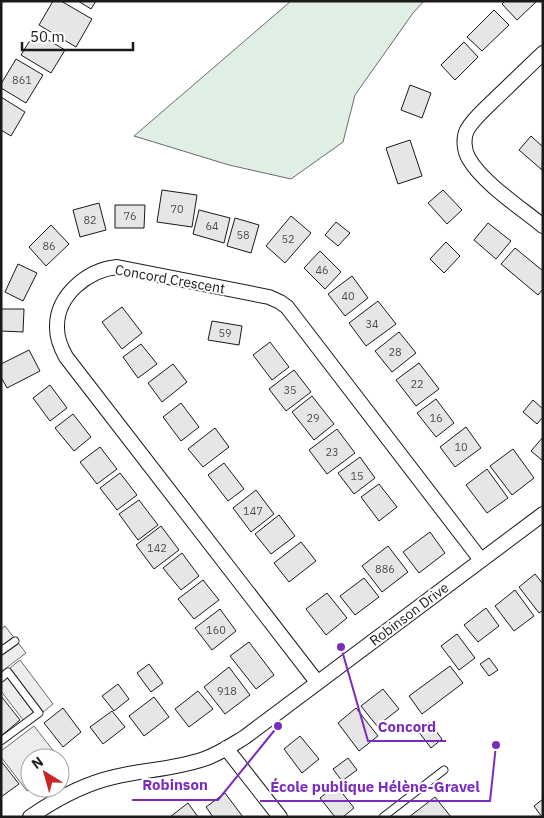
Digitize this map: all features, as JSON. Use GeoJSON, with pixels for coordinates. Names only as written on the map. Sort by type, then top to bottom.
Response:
{"type":"FeatureCollection","features":[{"type":"Feature","properties":{"kind":"street"},"geometry":{"type":"LineString","coordinates":[[543,53],[482,112],[467,130],[465,150],[476,168],[490,183],[543,226]]}},
{"type":"Feature","properties":{"kind":"street","name":"Concord Crescent"},"geometry":{"type":"LineString","coordinates":[[317,682],[66,357],[59,340],[57,328],[58,315],[70,292],[82,280],[105,268],[117,267],[269,298],[280,302],[287,307],[481,560]]}},
{"type":"Feature","properties":{"kind":"street","name":"Robinson Drive"},"geometry":{"type":"LineString","coordinates":[[30,817],[58,799],[92,784],[114,777],[204,759],[245,737],[543,514]]}},
{"type":"Feature","properties":{"kind":"street"},"geometry":{"type":"LineString","coordinates":[[226,748],[280,817]]}},
{"type":"Feature","properties":{"kind":"lane"},"geometry":{"type":"LineString","coordinates":[[1,651],[15,641]]}},
{"type":"Feature","properties":{"kind":"lane"},"geometry":{"type":"LineString","coordinates":[[1,678],[8,672],[39,713],[1,741]]}},
{"type":"Feature","properties":{"kind":"lane"},"geometry":{"type":"LineString","coordinates":[[383,817],[444,770]]}},
{"type":"Feature","properties":{"kind":"green space"},"geometry":{"type":"Polygon","coordinates":[[[291,1],[424,1],[413,13],[355,95],[343,142],[291,179],[229,165],[134,136],[291,1]]]}},
{"type":"Feature","properties":{"kind":"shaded area"},"geometry":{"type":"Polygon","coordinates":[[[5,626],[26,653],[1,672],[1,629],[5,626]]]}},
{"type":"Feature","properties":{"kind":"shaded area"},"geometry":{"type":"Polygon","coordinates":[[[20,660],[53,704],[27,725],[1,691],[1,675],[20,660]]]}},
{"type":"Feature","properties":{"kind":"shaded area"},"geometry":{"type":"Polygon","coordinates":[[[34,726],[51,748],[20,748],[20,782],[1,757],[1,751],[34,726]]]}},
{"type":"Feature","properties":{"kind":"building"},"geometry":{"type":"Polygon","coordinates":[[[53,1],[61,1],[92,19],[76,47],[39,25],[53,1]]]}},
{"type":"Feature","properties":{"kind":"building"},"geometry":{"type":"Polygon","coordinates":[[[78,1],[96,1],[91,9],[78,1]]]}},
{"type":"Feature","properties":{"kind":"building"},"geometry":{"type":"Polygon","coordinates":[[[505,1],[537,1],[517,20],[502,4],[505,1]]]}},
{"type":"Feature","properties":{"kind":"building"},"geometry":{"type":"Polygon","coordinates":[[[494,10],[509,25],[482,51],[467,37],[494,10]]]}},
{"type":"Feature","properties":{"kind":"building"},"geometry":{"type":"Polygon","coordinates":[[[35,32],[65,50],[51,73],[21,55],[35,32]]]}},
{"type":"Feature","properties":{"kind":"building"},"geometry":{"type":"Polygon","coordinates":[[[464,42],[478,57],[455,80],[441,65],[464,42]]]}},
{"type":"Feature","properties":{"kind":"building"},"geometry":{"type":"Polygon","coordinates":[[[16,59],[43,75],[26,103],[1,88],[1,84],[16,59]]]}},
{"type":"Feature","properties":{"kind":"building"},"geometry":{"type":"Polygon","coordinates":[[[410,85],[431,93],[422,118],[401,110],[410,85]]]}},
{"type":"Feature","properties":{"kind":"building"},"geometry":{"type":"Polygon","coordinates":[[[1,97],[25,112],[11,136],[1,130],[1,97]]]}},
{"type":"Feature","properties":{"kind":"building"},"geometry":{"type":"Polygon","coordinates":[[[531,136],[543,147],[542,170],[519,150],[531,136]]]}},
{"type":"Feature","properties":{"kind":"building"},"geometry":{"type":"Polygon","coordinates":[[[410,140],[422,176],[398,184],[386,148],[410,140]]]}},
{"type":"Feature","properties":{"kind":"building"},"geometry":{"type":"Polygon","coordinates":[[[162,190],[197,195],[192,227],[157,222],[162,190]]]}},
{"type":"Feature","properties":{"kind":"building"},"geometry":{"type":"Polygon","coordinates":[[[443,190],[462,210],[447,224],[428,203],[443,190]]]}},
{"type":"Feature","properties":{"kind":"building"},"geometry":{"type":"Polygon","coordinates":[[[99,203],[106,230],[80,237],[73,210],[99,203]]]}},
{"type":"Feature","properties":{"kind":"building"},"geometry":{"type":"Polygon","coordinates":[[[115,205],[145,205],[144,228],[115,228],[115,205]]]}},
{"type":"Feature","properties":{"kind":"building"},"geometry":{"type":"Polygon","coordinates":[[[199,210],[230,218],[224,243],[193,234],[199,210]]]}},
{"type":"Feature","properties":{"kind":"building"},"geometry":{"type":"Polygon","coordinates":[[[291,216],[311,233],[285,263],[266,246],[291,216]]]}},
{"type":"Feature","properties":{"kind":"building"},"geometry":{"type":"Polygon","coordinates":[[[235,218],[259,225],[251,253],[227,246],[235,218]]]}},
{"type":"Feature","properties":{"kind":"building"},"geometry":{"type":"Polygon","coordinates":[[[336,222],[350,233],[338,246],[325,235],[336,222]]]}},
{"type":"Feature","properties":{"kind":"building"},"geometry":{"type":"Polygon","coordinates":[[[488,223],[511,241],[496,259],[474,240],[488,223]]]}},
{"type":"Feature","properties":{"kind":"building"},"geometry":{"type":"Polygon","coordinates":[[[51,225],[69,244],[46,266],[29,247],[51,225]]]}},
{"type":"Feature","properties":{"kind":"building"},"geometry":{"type":"Polygon","coordinates":[[[446,242],[460,256],[444,273],[430,259],[446,242]]]}},
{"type":"Feature","properties":{"kind":"building"},"geometry":{"type":"Polygon","coordinates":[[[515,248],[543,271],[543,289],[538,295],[501,264],[515,248]]]}},
{"type":"Feature","properties":{"kind":"building"},"geometry":{"type":"Polygon","coordinates":[[[320,251],[341,272],[325,289],[304,268],[320,251]]]}},
{"type":"Feature","properties":{"kind":"building"},"geometry":{"type":"Polygon","coordinates":[[[18,264],[37,273],[23,301],[5,292],[18,264]]]}},
{"type":"Feature","properties":{"kind":"building"},"geometry":{"type":"Polygon","coordinates":[[[352,276],[368,298],[345,316],[328,294],[352,276]]]}},
{"type":"Feature","properties":{"kind":"building"},"geometry":{"type":"Polygon","coordinates":[[[378,301],[396,324],[366,346],[349,323],[378,301]]]}},
{"type":"Feature","properties":{"kind":"building"},"geometry":{"type":"Polygon","coordinates":[[[122,307],[142,333],[122,349],[102,322],[122,307]]]}},
{"type":"Feature","properties":{"kind":"building"},"geometry":{"type":"Polygon","coordinates":[[[1,309],[24,309],[23,332],[1,331],[1,309]]]}},
{"type":"Feature","properties":{"kind":"building"},"geometry":{"type":"Polygon","coordinates":[[[212,321],[242,326],[239,345],[208,340],[212,321]]]}},
{"type":"Feature","properties":{"kind":"building"},"geometry":{"type":"Polygon","coordinates":[[[399,332],[416,353],[392,372],[375,351],[399,332]]]}},
{"type":"Feature","properties":{"kind":"building"},"geometry":{"type":"Polygon","coordinates":[[[270,342],[289,367],[272,380],[253,355],[270,342]]]}},
{"type":"Feature","properties":{"kind":"building"},"geometry":{"type":"Polygon","coordinates":[[[141,344],[157,364],[138,378],[123,357],[141,344]]]}},
{"type":"Feature","properties":{"kind":"building"},"geometry":{"type":"Polygon","coordinates":[[[29,350],[40,371],[7,388],[1,377],[1,364],[29,350]]]}},
{"type":"Feature","properties":{"kind":"building"},"geometry":{"type":"Polygon","coordinates":[[[419,363],[439,389],[416,406],[396,380],[419,363]]]}},
{"type":"Feature","properties":{"kind":"building"},"geometry":{"type":"Polygon","coordinates":[[[173,364],[187,382],[162,402],[148,383],[173,364]]]}},
{"type":"Feature","properties":{"kind":"building"},"geometry":{"type":"Polygon","coordinates":[[[294,370],[311,392],[286,411],[269,389],[294,370]]]}},
{"type":"Feature","properties":{"kind":"building"},"geometry":{"type":"Polygon","coordinates":[[[50,385],[67,408],[50,421],[33,398],[50,385]]]}},
{"type":"Feature","properties":{"kind":"building"},"geometry":{"type":"Polygon","coordinates":[[[312,396],[334,424],[314,440],[292,412],[312,396]]]}},
{"type":"Feature","properties":{"kind":"building"},"geometry":{"type":"Polygon","coordinates":[[[436,399],[454,423],[436,437],[417,413],[436,399]]]}},
{"type":"Feature","properties":{"kind":"building"},"geometry":{"type":"Polygon","coordinates":[[[533,400],[543,409],[543,417],[537,424],[523,412],[533,400]]]}},
{"type":"Feature","properties":{"kind":"building"},"geometry":{"type":"Polygon","coordinates":[[[181,403],[199,427],[181,441],[163,417],[181,403]]]}},
{"type":"Feature","properties":{"kind":"building"},"geometry":{"type":"Polygon","coordinates":[[[73,414],[91,437],[74,451],[55,428],[73,414]]]}},
{"type":"Feature","properties":{"kind":"building"},"geometry":{"type":"Polygon","coordinates":[[[466,427],[481,448],[455,467],[440,447],[466,427]]]}},
{"type":"Feature","properties":{"kind":"building"},"geometry":{"type":"Polygon","coordinates":[[[215,428],[229,447],[203,467],[188,449],[215,428]]]}},
{"type":"Feature","properties":{"kind":"building"},"geometry":{"type":"Polygon","coordinates":[[[337,429],[355,453],[327,474],[309,450],[337,429]]]}},
{"type":"Feature","properties":{"kind":"building"},"geometry":{"type":"Polygon","coordinates":[[[543,437],[543,461],[531,451],[543,437]]]}},
{"type":"Feature","properties":{"kind":"building"},"geometry":{"type":"Polygon","coordinates":[[[100,447],[117,469],[97,484],[80,462],[100,447]]]}},
{"type":"Feature","properties":{"kind":"building"},"geometry":{"type":"Polygon","coordinates":[[[513,449],[534,478],[512,495],[490,466],[513,449]]]}},
{"type":"Feature","properties":{"kind":"building"},"geometry":{"type":"Polygon","coordinates":[[[360,457],[375,478],[354,494],[338,473],[360,457]]]}},
{"type":"Feature","properties":{"kind":"building"},"geometry":{"type":"Polygon","coordinates":[[[224,463],[244,489],[228,501],[208,475],[224,463]]]}},
{"type":"Feature","properties":{"kind":"building"},"geometry":{"type":"Polygon","coordinates":[[[487,469],[508,498],[487,513],[466,485],[487,469]]]}},
{"type":"Feature","properties":{"kind":"building"},"geometry":{"type":"Polygon","coordinates":[[[120,473],[137,495],[117,510],[100,488],[120,473]]]}},
{"type":"Feature","properties":{"kind":"building"},"geometry":{"type":"Polygon","coordinates":[[[379,484],[397,507],[379,521],[361,497],[379,484]]]}},
{"type":"Feature","properties":{"kind":"building"},"geometry":{"type":"Polygon","coordinates":[[[256,490],[274,514],[251,532],[233,508],[256,490]]]}},
{"type":"Feature","properties":{"kind":"building"},"geometry":{"type":"Polygon","coordinates":[[[139,500],[158,525],[138,540],[119,514],[139,500]]]}},
{"type":"Feature","properties":{"kind":"building"},"geometry":{"type":"Polygon","coordinates":[[[279,515],[295,536],[271,554],[255,534],[279,515]]]}},
{"type":"Feature","properties":{"kind":"building"},"geometry":{"type":"Polygon","coordinates":[[[161,526],[179,550],[154,569],[136,545],[161,526]]]}},
{"type":"Feature","properties":{"kind":"building"},"geometry":{"type":"Polygon","coordinates":[[[430,532],[445,553],[419,573],[403,552],[430,532]]]}},
{"type":"Feature","properties":{"kind":"building"},"geometry":{"type":"Polygon","coordinates":[[[301,542],[316,561],[289,582],[274,563],[301,542]]]}},
{"type":"Feature","properties":{"kind":"building"},"geometry":{"type":"Polygon","coordinates":[[[388,546],[408,572],[382,592],[362,566],[388,546]]]}},
{"type":"Feature","properties":{"kind":"building"},"geometry":{"type":"Polygon","coordinates":[[[182,553],[199,576],[181,590],[163,568],[182,553]]]}},
{"type":"Feature","properties":{"kind":"building"},"geometry":{"type":"Polygon","coordinates":[[[535,574],[543,584],[543,610],[539,613],[519,587],[535,574]]]}},
{"type":"Feature","properties":{"kind":"building"},"geometry":{"type":"Polygon","coordinates":[[[364,578],[379,597],[355,615],[340,596],[364,578]]]}},
{"type":"Feature","properties":{"kind":"building"},"geometry":{"type":"Polygon","coordinates":[[[203,580],[219,600],[194,619],[178,599],[203,580]]]}},
{"type":"Feature","properties":{"kind":"building"},"geometry":{"type":"Polygon","coordinates":[[[515,590],[534,616],[514,631],[495,606],[515,590]]]}},
{"type":"Feature","properties":{"kind":"building"},"geometry":{"type":"Polygon","coordinates":[[[327,593],[347,618],[326,635],[306,609],[327,593]]]}},
{"type":"Feature","properties":{"kind":"building"},"geometry":{"type":"Polygon","coordinates":[[[486,608],[499,626],[478,642],[464,625],[486,608]]]}},
{"type":"Feature","properties":{"kind":"building"},"geometry":{"type":"Polygon","coordinates":[[[220,609],[236,631],[212,650],[195,628],[220,609]]]}},
{"type":"Feature","properties":{"kind":"building"},"geometry":{"type":"Polygon","coordinates":[[[457,634],[475,658],[459,670],[441,646],[457,634]]]}},
{"type":"Feature","properties":{"kind":"building"},"geometry":{"type":"Polygon","coordinates":[[[249,642],[274,675],[256,689],[230,656],[249,642]]]}},
{"type":"Feature","properties":{"kind":"building"},"geometry":{"type":"Polygon","coordinates":[[[489,658],[498,670],[489,676],[480,664],[489,658]]]}},
{"type":"Feature","properties":{"kind":"building"},"geometry":{"type":"Polygon","coordinates":[[[149,664],[163,683],[151,692],[137,673],[149,664]]]}},
{"type":"Feature","properties":{"kind":"building"},"geometry":{"type":"Polygon","coordinates":[[[450,666],[463,683],[422,714],[409,696],[450,666]]]}},
{"type":"Feature","properties":{"kind":"building"},"geometry":{"type":"Polygon","coordinates":[[[229,667],[250,695],[225,714],[204,687],[229,667]]]}},
{"type":"Feature","properties":{"kind":"building"},"geometry":{"type":"Polygon","coordinates":[[[118,684],[129,699],[114,711],[102,696],[118,684]]]}},
{"type":"Feature","properties":{"kind":"building"},"geometry":{"type":"Polygon","coordinates":[[[383,689],[399,709],[377,726],[361,706],[383,689]]]}},
{"type":"Feature","properties":{"kind":"building"},"geometry":{"type":"Polygon","coordinates":[[[198,691],[213,709],[189,727],[175,709],[198,691]]]}},
{"type":"Feature","properties":{"kind":"building"},"geometry":{"type":"Polygon","coordinates":[[[1,696],[20,720],[1,736],[1,696]]]}},
{"type":"Feature","properties":{"kind":"building"},"geometry":{"type":"Polygon","coordinates":[[[154,697],[169,717],[144,736],[129,716],[154,697]]]}},
{"type":"Feature","properties":{"kind":"building"},"geometry":{"type":"Polygon","coordinates":[[[63,708],[81,732],[63,747],[44,723],[63,708]]]}},
{"type":"Feature","properties":{"kind":"building"},"geometry":{"type":"Polygon","coordinates":[[[356,708],[378,736],[359,751],[338,723],[356,708]]]}},
{"type":"Feature","properties":{"kind":"building"},"geometry":{"type":"Polygon","coordinates":[[[112,711],[125,727],[103,744],[90,727],[112,711]]]}},
{"type":"Feature","properties":{"kind":"building"},"geometry":{"type":"Polygon","coordinates":[[[429,722],[442,739],[431,748],[418,731],[429,722]]]}},
{"type":"Feature","properties":{"kind":"building"},"geometry":{"type":"Polygon","coordinates":[[[300,736],[319,759],[302,773],[284,749],[300,736]]]}},
{"type":"Feature","properties":{"kind":"building"},"geometry":{"type":"Polygon","coordinates":[[[348,758],[357,770],[342,781],[333,769],[348,758]]]}},
{"type":"Feature","properties":{"kind":"building"},"geometry":{"type":"Polygon","coordinates":[[[1,761],[19,784],[1,797],[1,761]]]}},
{"type":"Feature","properties":{"kind":"building"},"geometry":{"type":"Polygon","coordinates":[[[336,785],[354,808],[343,817],[335,817],[320,798],[336,785]]]}},
{"type":"Feature","properties":{"kind":"building"},"geometry":{"type":"Polygon","coordinates":[[[225,793],[243,817],[213,817],[206,807],[225,793]]]}},
{"type":"Feature","properties":{"kind":"building"},"geometry":{"type":"Polygon","coordinates":[[[435,797],[451,817],[409,817],[435,797]]]}},
{"type":"Feature","properties":{"kind":"building"},"geometry":{"type":"Polygon","coordinates":[[[543,799],[543,817],[542,817],[534,806],[543,799]]]}},
{"type":"Feature","properties":{"kind":"building"},"geometry":{"type":"Polygon","coordinates":[[[188,803],[198,817],[170,817],[188,803]]]}},
{"type":"Feature","properties":{"kind":"place","name":"Concord"},"geometry":{"type":"Point","coordinates":[341,647]}},
{"type":"Feature","properties":{"kind":"place","name":"Robinson"},"geometry":{"type":"Point","coordinates":[278,726]}},
{"type":"Feature","properties":{"kind":"place","name":"École publique Hélène-Gravel"},"geometry":{"type":"Point","coordinates":[496,745]}}]}
